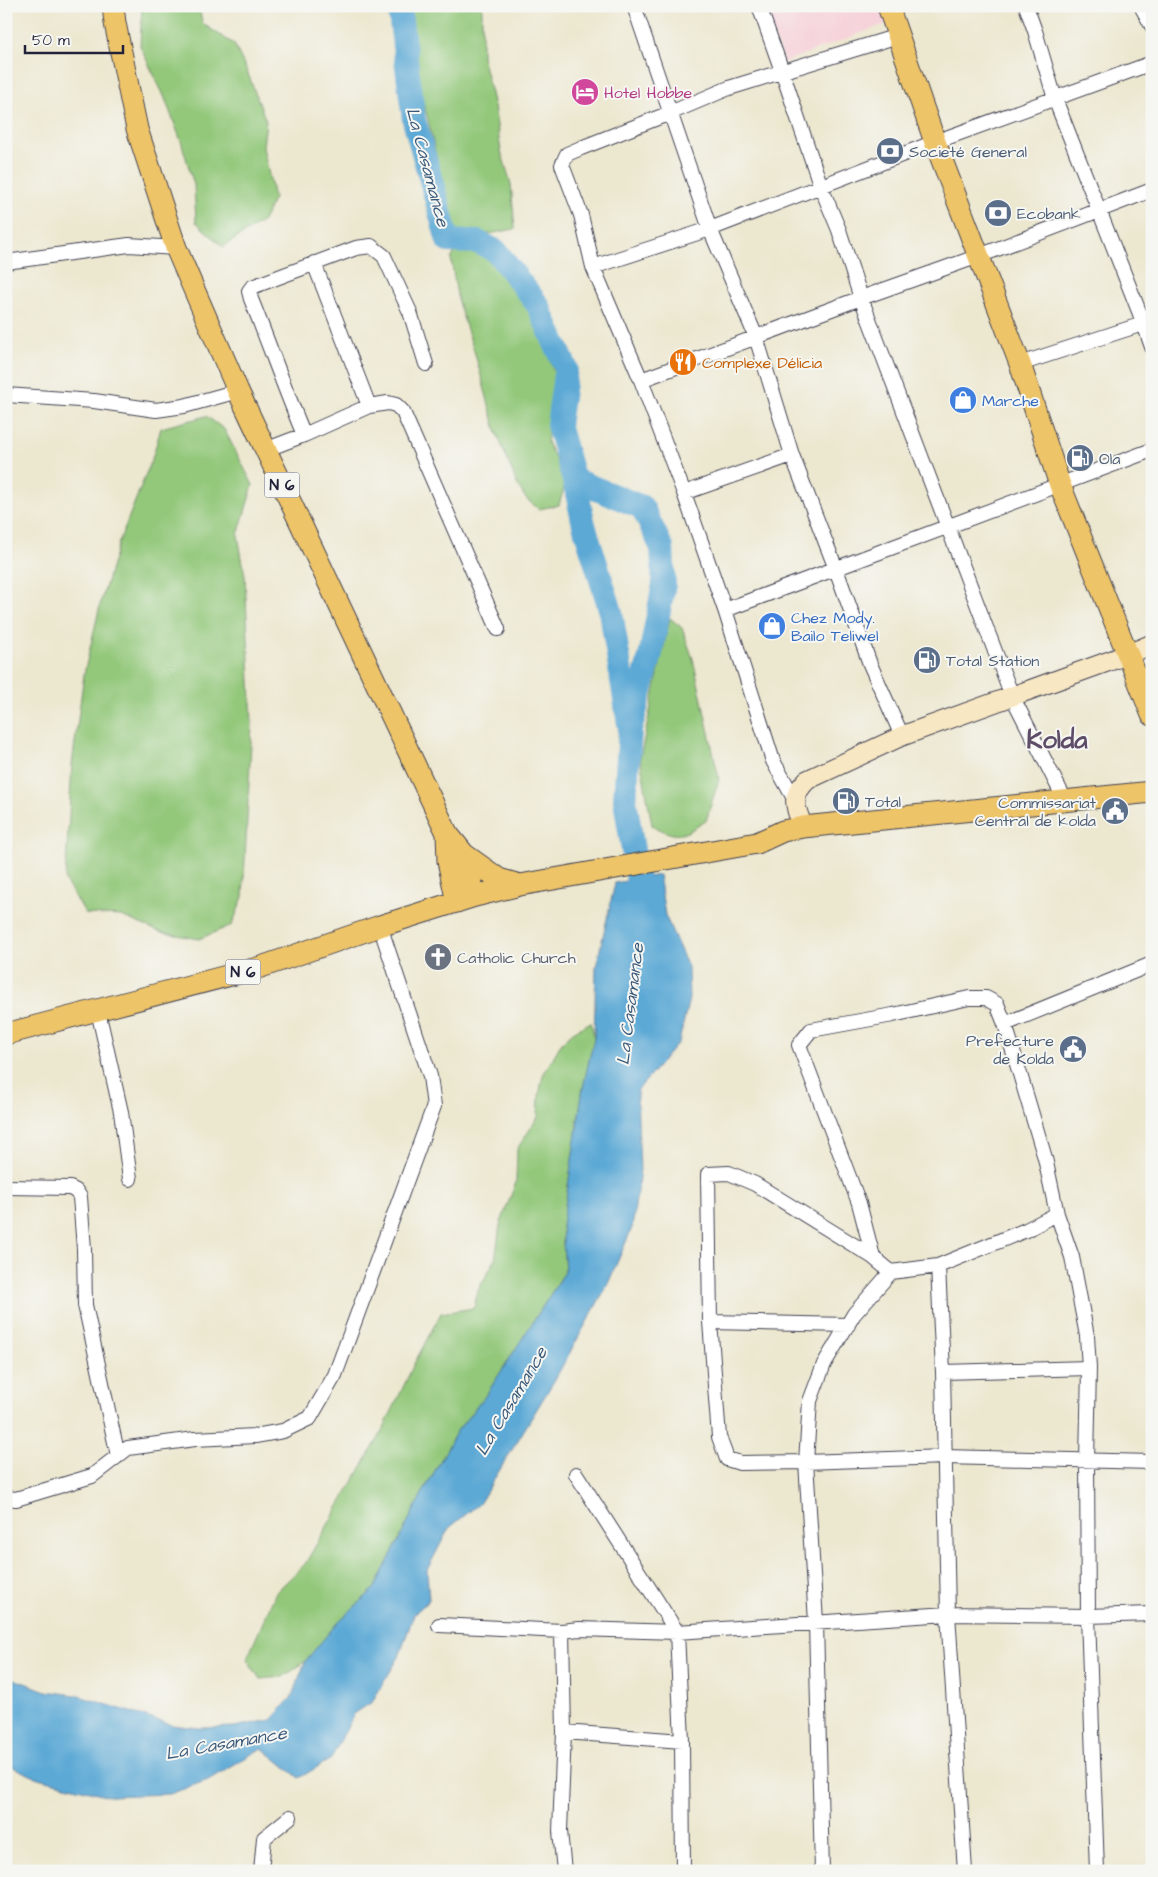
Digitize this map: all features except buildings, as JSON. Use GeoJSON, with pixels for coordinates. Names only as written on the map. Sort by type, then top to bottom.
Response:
{"type":"FeatureCollection","features":[{"type":"Feature","properties":{"kind":"main road","name":"N 6"},"geometry":{"type":"LineString","coordinates":[[113,6],[137,129],[176,248],[265,450],[447,833],[464,854],[466,899]]}},
{"type":"Feature","properties":{"kind":"main road"},"geometry":{"type":"LineString","coordinates":[[888,6],[935,142],[1020,364],[1060,485],[1152,715]]}},
{"type":"Feature","properties":{"kind":"main road"},"geometry":{"type":"LineString","coordinates":[[803,827],[797,812],[796,800],[798,788],[807,780],[902,736],[1152,644]]}},
{"type":"Feature","properties":{"kind":"main road"},"geometry":{"type":"LineString","coordinates":[[466,899],[520,885],[757,842],[783,831],[803,827],[1152,792]]}},
{"type":"Feature","properties":{"kind":"main road","name":"N 6"},"geometry":{"type":"LineString","coordinates":[[447,833],[448,861],[466,899]]}},
{"type":"Feature","properties":{"kind":"main road"},"geometry":{"type":"LineString","coordinates":[[464,854],[498,879],[520,885]]}},
{"type":"Feature","properties":{"kind":"main road","name":"N 6"},"geometry":{"type":"LineString","coordinates":[[6,1034],[261,967],[466,899]]}},
{"type":"Feature","properties":{"kind":"street"},"geometry":{"type":"LineString","coordinates":[[634,6],[710,230],[756,337],[792,456],[836,568],[870,664],[902,736]]}},
{"type":"Feature","properties":{"kind":"street"},"geometry":{"type":"LineString","coordinates":[[758,6],[821,187],[839,230],[861,298],[1012,696],[1065,800]]}},
{"type":"Feature","properties":{"kind":"street"},"geometry":{"type":"LineString","coordinates":[[1026,6],[1054,99],[1148,322],[1152,348]]}},
{"type":"Feature","properties":{"kind":"street"},"geometry":{"type":"LineString","coordinates":[[1141,6],[1152,26]]}},
{"type":"Feature","properties":{"kind":"street"},"geometry":{"type":"LineString","coordinates":[[796,800],[773,761],[725,610],[684,493],[641,380],[593,267],[580,215],[562,165],[567,154],[670,114],[729,88],[898,36]]}},
{"type":"Feature","properties":{"kind":"street"},"geometry":{"type":"LineString","coordinates":[[593,267],[710,230],[935,142],[1152,63]]}},
{"type":"Feature","properties":{"kind":"street"},"geometry":{"type":"LineString","coordinates":[[641,380],[979,256],[1152,190]]}},
{"type":"Feature","properties":{"kind":"street"},"geometry":{"type":"LineString","coordinates":[[6,262],[130,245],[176,248]]}},
{"type":"Feature","properties":{"kind":"street"},"geometry":{"type":"LineString","coordinates":[[304,436],[283,386],[251,299],[250,291],[252,287],[356,248],[371,246],[384,256],[410,312],[426,364]]}},
{"type":"Feature","properties":{"kind":"street"},"geometry":{"type":"LineString","coordinates":[[314,263],[370,406]]}},
{"type":"Feature","properties":{"kind":"street"},"geometry":{"type":"LineString","coordinates":[[1020,364],[1148,322]]}},
{"type":"Feature","properties":{"kind":"street"},"geometry":{"type":"LineString","coordinates":[[6,395],[94,401],[156,410],[184,406],[238,391]]}},
{"type":"Feature","properties":{"kind":"street"},"geometry":{"type":"LineString","coordinates":[[265,450],[304,436],[370,406],[388,403],[396,406],[403,412],[498,629]]}},
{"type":"Feature","properties":{"kind":"street"},"geometry":{"type":"LineString","coordinates":[[725,610],[1152,450]]}},
{"type":"Feature","properties":{"kind":"street"},"geometry":{"type":"LineString","coordinates":[[684,493],[792,456]]}},
{"type":"Feature","properties":{"kind":"street"},"geometry":{"type":"LineString","coordinates":[[6,1498],[16,1499],[92,1476],[128,1448],[195,1439],[255,1436],[283,1430],[310,1418],[335,1375],[434,1106],[430,1076],[380,926]]}},
{"type":"Feature","properties":{"kind":"street"},"geometry":{"type":"LineString","coordinates":[[1005,1024],[1152,964]]}},
{"type":"Feature","properties":{"kind":"street"},"geometry":{"type":"LineString","coordinates":[[873,1257],[858,1203],[799,1045],[811,1030],[893,1016],[969,998],[986,998],[998,1004],[1005,1024],[1044,1158],[1057,1214],[1072,1257],[1087,1336],[1089,1368],[1087,1462],[1088,1616],[1097,1871]]}},
{"type":"Feature","properties":{"kind":"street"},"geometry":{"type":"LineString","coordinates":[[98,1011],[121,1112],[130,1179]]}},
{"type":"Feature","properties":{"kind":"street"},"geometry":{"type":"LineString","coordinates":[[891,1272],[873,1257],[755,1184],[729,1173],[708,1174],[710,1322],[719,1437],[727,1459],[740,1463],[944,1457],[1087,1462],[1152,1462]]}},
{"type":"Feature","properties":{"kind":"street"},"geometry":{"type":"LineString","coordinates":[[6,1187],[70,1188],[76,1190],[80,1197],[86,1305],[118,1456]]}},
{"type":"Feature","properties":{"kind":"street"},"geometry":{"type":"LineString","coordinates":[[822,1871],[816,1622],[806,1462],[810,1401],[824,1364],[854,1314],[891,1272],[938,1266],[1026,1230],[1057,1214]]}},
{"type":"Feature","properties":{"kind":"street"},"geometry":{"type":"LineString","coordinates":[[938,1266],[943,1372],[948,1614],[965,1871]]}},
{"type":"Feature","properties":{"kind":"street"},"geometry":{"type":"LineString","coordinates":[[710,1322],[848,1325]]}},
{"type":"Feature","properties":{"kind":"street"},"geometry":{"type":"LineString","coordinates":[[943,1372],[1089,1368]]}},
{"type":"Feature","properties":{"kind":"street"},"geometry":{"type":"LineString","coordinates":[[576,1474],[678,1632],[684,1871]]}},
{"type":"Feature","properties":{"kind":"street"},"geometry":{"type":"LineString","coordinates":[[439,1625],[562,1631],[579,1629],[678,1632],[948,1614],[1088,1616],[1152,1614]]}},
{"type":"Feature","properties":{"kind":"street"},"geometry":{"type":"LineString","coordinates":[[562,1631],[564,1732],[560,1831],[564,1871]]}},
{"type":"Feature","properties":{"kind":"street"},"geometry":{"type":"LineString","coordinates":[[564,1732],[682,1741]]}},
{"type":"Feature","properties":{"kind":"street"},"geometry":{"type":"LineString","coordinates":[[261,1871],[264,1838],[290,1818]]}},
{"type":"Feature","properties":{"kind":"shaded area"},"geometry":{"type":"Polygon","coordinates":[[[763,6],[882,6],[888,23],[784,62],[763,6]]]}},
{"type":"Feature","properties":{"kind":"green space"},"geometry":{"type":"Polygon","coordinates":[[[142,6],[198,6],[203,24],[234,44],[247,71],[266,121],[263,147],[274,198],[263,221],[223,247],[196,222],[194,185],[181,141],[164,96],[140,46],[142,6]]]}},
{"type":"Feature","properties":{"kind":"green space"},"geometry":{"type":"Polygon","coordinates":[[[409,6],[482,6],[482,56],[494,106],[501,151],[511,184],[515,229],[468,238],[453,232],[409,46],[407,18],[409,6]]]}},
{"type":"Feature","properties":{"kind":"green space"},"geometry":{"type":"Polygon","coordinates":[[[461,241],[480,251],[532,306],[556,378],[547,442],[566,481],[559,505],[539,509],[526,499],[517,484],[497,434],[475,354],[458,302],[451,259],[461,241]]]}},
{"type":"Feature","properties":{"kind":"green space"},"geometry":{"type":"Polygon","coordinates":[[[206,416],[224,429],[253,485],[238,535],[245,576],[252,724],[243,897],[232,925],[199,939],[160,932],[121,916],[86,914],[65,881],[72,765],[84,674],[101,601],[119,542],[153,456],[161,428],[206,416]]]}},
{"type":"Feature","properties":{"kind":"green space"},"geometry":{"type":"Polygon","coordinates":[[[670,618],[682,628],[693,659],[719,779],[706,821],[680,834],[668,833],[652,825],[640,758],[670,618]]]}},
{"type":"Feature","properties":{"kind":"green space"},"geometry":{"type":"Polygon","coordinates":[[[591,1022],[594,1038],[583,1088],[562,1225],[565,1272],[486,1395],[457,1431],[422,1494],[374,1589],[338,1622],[306,1661],[283,1677],[260,1679],[247,1659],[276,1592],[305,1564],[381,1434],[415,1362],[441,1313],[474,1308],[478,1290],[495,1260],[500,1225],[516,1182],[517,1149],[538,1117],[543,1075],[562,1042],[573,1032],[591,1022]]]}},
{"type":"Feature","properties":{"kind":"water"},"geometry":{"type":"Polygon","coordinates":[[[659,875],[665,915],[688,967],[689,999],[679,1042],[637,1091],[640,1170],[632,1228],[607,1286],[554,1381],[479,1504],[449,1528],[427,1570],[429,1600],[414,1614],[399,1657],[372,1702],[354,1714],[331,1759],[299,1778],[262,1748],[208,1780],[170,1794],[109,1796],[35,1777],[6,1764],[6,1676],[46,1691],[76,1695],[172,1725],[200,1728],[234,1727],[271,1720],[291,1698],[306,1660],[338,1622],[374,1589],[422,1494],[457,1431],[486,1395],[565,1272],[562,1225],[583,1088],[594,1038],[596,967],[615,883],[659,875]]]}},
{"type":"Feature","properties":{"kind":"waterway","name":"La Casamance"},"geometry":{"type":"LineString","coordinates":[[402,6],[400,14],[414,120],[448,241],[478,242],[496,251],[538,305],[566,368],[558,425],[574,480],[642,507],[662,548],[664,584],[650,657],[630,730],[625,800],[642,906],[641,911]]}},
{"type":"Feature","properties":{"kind":"waterway"},"geometry":{"type":"LineString","coordinates":[[574,480],[584,525],[611,612],[629,724]]}},
{"type":"Feature","properties":{"kind":"place","name":"Hotel Hobbe"},"geometry":{"type":"Point","coordinates":[585,92]}},
{"type":"Feature","properties":{"kind":"place","name":"Societé General"},"geometry":{"type":"Point","coordinates":[890,151]}},
{"type":"Feature","properties":{"kind":"place","name":"Ecobank"},"geometry":{"type":"Point","coordinates":[998,213]}},
{"type":"Feature","properties":{"kind":"place","name":"Complexe Délicia"},"geometry":{"type":"Point","coordinates":[683,362]}},
{"type":"Feature","properties":{"kind":"place","name":"Marche"},"geometry":{"type":"Point","coordinates":[963,400]}},
{"type":"Feature","properties":{"kind":"place","name":"Ola"},"geometry":{"type":"Point","coordinates":[1080,458]}},
{"type":"Feature","properties":{"kind":"place","name":"Chez Mody. Bailo Teliwel"},"geometry":{"type":"Point","coordinates":[772,626]}},
{"type":"Feature","properties":{"kind":"place","name":"Total Station"},"geometry":{"type":"Point","coordinates":[927,660]}},
{"type":"Feature","properties":{"kind":"place","name":"Total"},"geometry":{"type":"Point","coordinates":[846,801]}},
{"type":"Feature","properties":{"kind":"place","name":"Commissariat Central de kolda"},"geometry":{"type":"Point","coordinates":[1115,811]}},
{"type":"Feature","properties":{"kind":"place","name":"Catholic Church"},"geometry":{"type":"Point","coordinates":[438,957]}},
{"type":"Feature","properties":{"kind":"place","name":"Prefecture de Kolda"},"geometry":{"type":"Point","coordinates":[1073,1049]}},
{"type":"Feature","properties":{"kind":"district","name":"Kolda"},"geometry":{"type":"Point","coordinates":[1057,739]}}]}
